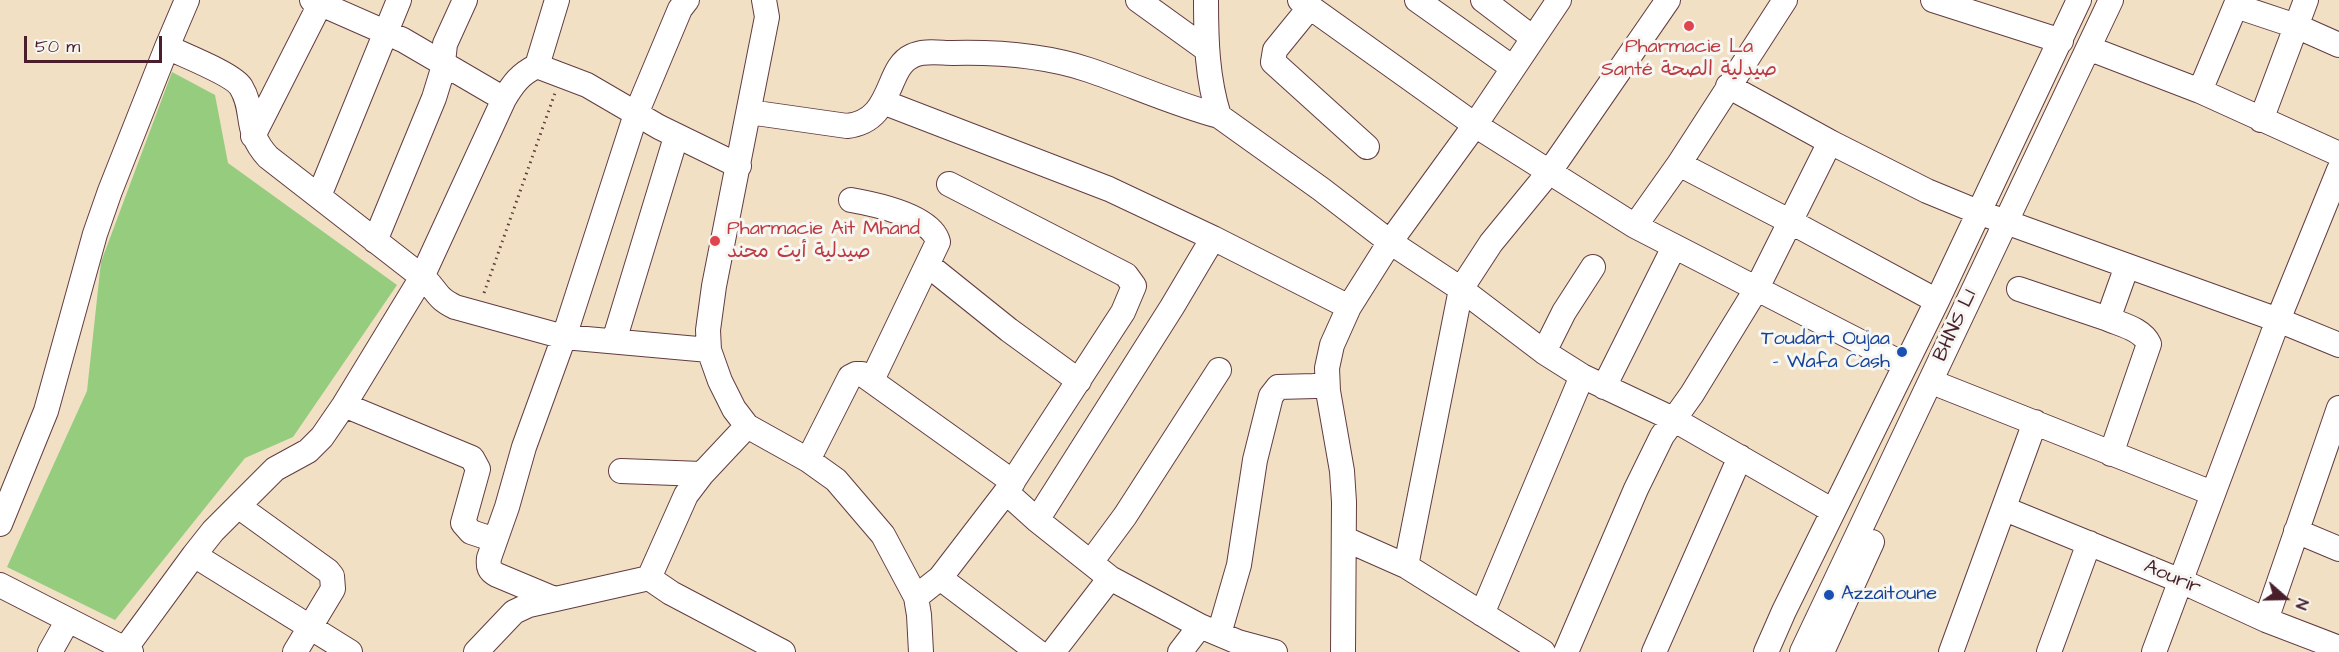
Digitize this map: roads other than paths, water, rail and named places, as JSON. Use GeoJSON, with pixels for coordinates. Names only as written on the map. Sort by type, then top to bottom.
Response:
{"type":"FeatureCollection","features":[{"type":"Feature","properties":{"kind":"street"},"geometry":{"type":"LineString","coordinates":[[0,524],[46,411],[95,234],[167,47],[188,0]]}},
{"type":"Feature","properties":{"kind":"street"},"geometry":{"type":"LineString","coordinates":[[319,196],[399,0]]}},
{"type":"Feature","properties":{"kind":"street"},"geometry":{"type":"LineString","coordinates":[[375,241],[440,83],[445,44],[465,0]]}},
{"type":"Feature","properties":{"kind":"street"},"geometry":{"type":"LineString","coordinates":[[0,585],[128,651],[194,555],[275,469],[308,451],[322,437],[344,405],[422,277],[504,99],[513,84],[525,72],[537,66],[557,0]]}},
{"type":"Feature","properties":{"kind":"street"},"geometry":{"type":"LineString","coordinates":[[765,0],[767,17],[714,286],[708,330],[709,350],[720,381],[734,409],[747,426],[808,460],[836,480],[883,535],[916,597],[921,652]]}},
{"type":"Feature","properties":{"kind":"street"},"geometry":{"type":"LineString","coordinates":[[1138,0],[1206,49]]}},
{"type":"Feature","properties":{"kind":"street"},"geometry":{"type":"LineString","coordinates":[[1206,0],[1206,49],[1218,116]]}},
{"type":"Feature","properties":{"kind":"street"},"geometry":{"type":"LineString","coordinates":[[1417,0],[1513,68]]}},
{"type":"Feature","properties":{"kind":"street"},"geometry":{"type":"LineString","coordinates":[[1483,0],[1533,38]]}},
{"type":"Feature","properties":{"kind":"street"},"geometry":{"type":"LineString","coordinates":[[1343,652],[1345,539],[1342,471],[1327,382],[1327,368],[1332,345],[1349,308],[1390,242],[1475,124],[1559,0]]}},
{"type":"Feature","properties":{"kind":"street"},"geometry":{"type":"LineString","coordinates":[[1406,566],[1461,289],[1491,243],[1550,171],[1668,0]]}},
{"type":"Feature","properties":{"kind":"street"},"geometry":{"type":"LineString","coordinates":[[1635,226],[1679,164],[1785,0]]}},
{"type":"Feature","properties":{"kind":"street"},"geometry":{"type":"LineString","coordinates":[[1933,0],[2061,40]]}},
{"type":"Feature","properties":{"kind":"street"},"geometry":{"type":"LineString","coordinates":[[1822,652],[1870,549],[1892,483],[1937,384],[2061,40],[2079,0]]}},
{"type":"Feature","properties":{"kind":"street","name":"BHNS L1"},"geometry":{"type":"LineString","coordinates":[[1797,652],[1998,219],[2104,0]]}},
{"type":"Feature","properties":{"kind":"street","name":"BHNS L1"},"geometry":{"type":"LineString","coordinates":[[1802,652],[1998,219],[2111,0]]}},
{"type":"Feature","properties":{"kind":"street"},"geometry":{"type":"LineString","coordinates":[[1766,652],[1937,301],[1998,219],[2096,51],[2119,0]]}},
{"type":"Feature","properties":{"kind":"street"},"geometry":{"type":"LineString","coordinates":[[2261,120],[2306,0]]}},
{"type":"Feature","properties":{"kind":"street"},"geometry":{"type":"LineString","coordinates":[[253,136],[318,1],[387,32],[504,99]]}},
{"type":"Feature","properties":{"kind":"street"},"geometry":{"type":"LineString","coordinates":[[552,598],[491,572],[488,566],[489,558],[636,114],[677,3]]}},
{"type":"Feature","properties":{"kind":"street"},"geometry":{"type":"LineString","coordinates":[[1367,147],[1273,62],[1275,50],[1305,3],[1475,124],[1635,226],[1905,365]]}},
{"type":"Feature","properties":{"kind":"street"},"geometry":{"type":"LineString","coordinates":[[2200,91],[2237,3],[2339,45]]}},
{"type":"Feature","properties":{"kind":"street"},"geometry":{"type":"LineString","coordinates":[[167,47],[230,77],[241,86],[247,101],[253,136],[268,157],[422,277],[430,284],[438,297],[455,307],[564,337],[709,350]]}},
{"type":"Feature","properties":{"kind":"street"},"geometry":{"type":"LineString","coordinates":[[2096,51],[2200,91],[2339,154]]}},
{"type":"Feature","properties":{"kind":"street"},"geometry":{"type":"LineString","coordinates":[[749,112],[847,126],[867,121],[883,102],[909,56],[966,52],[1004,54],[1087,70],[1182,106],[1218,116],[1390,242],[1461,289],[1544,351],[1582,376],[1673,419],[1833,511]]}},
{"type":"Feature","properties":{"kind":"street"},"geometry":{"type":"LineString","coordinates":[[537,66],[587,85],[676,136],[739,166]]}},
{"type":"Feature","properties":{"kind":"street"},"geometry":{"type":"LineString","coordinates":[[1728,86],[1830,142],[1927,191],[2278,320],[2339,345]]}},
{"type":"Feature","properties":{"kind":"street"},"geometry":{"type":"LineString","coordinates":[[883,102],[1109,189],[1213,238],[1349,308]]}},
{"type":"Feature","properties":{"kind":"street"},"geometry":{"type":"LineString","coordinates":[[614,341],[676,136]]}},
{"type":"Feature","properties":{"kind":"street"},"geometry":{"type":"LineString","coordinates":[[1566,652],[1636,489],[1662,436],[1692,394],[1757,288],[1830,142]]}},
{"type":"Feature","properties":{"kind":"street"},"geometry":{"type":"LineString","coordinates":[[1679,164],[1937,301]]}},
{"type":"Feature","properties":{"kind":"street"},"geometry":{"type":"LineString","coordinates":[[2154,652],[2278,320],[2339,170]]}},
{"type":"Feature","properties":{"kind":"street"},"geometry":{"type":"LineString","coordinates":[[916,597],[940,578],[1010,487],[1123,312],[1134,286],[1126,275],[949,184]]}},
{"type":"Feature","properties":{"kind":"street"},"geometry":{"type":"LineString","coordinates":[[851,200],[896,210],[930,230],[938,242],[872,380]]}},
{"type":"Feature","properties":{"kind":"street"},"geometry":{"type":"LineString","coordinates":[[1037,520],[1213,238]]}},
{"type":"Feature","properties":{"kind":"street"},"geometry":{"type":"LineString","coordinates":[[1604,387],[1674,247]]}},
{"type":"Feature","properties":{"kind":"street"},"geometry":{"type":"LineString","coordinates":[[928,265],[1009,330],[1079,381]]}},
{"type":"Feature","properties":{"kind":"street"},"geometry":{"type":"LineString","coordinates":[[2108,320],[2127,266]]}},
{"type":"Feature","properties":{"kind":"street"},"geometry":{"type":"LineString","coordinates":[[1544,351],[1564,312],[1593,267]]}},
{"type":"Feature","properties":{"kind":"street"},"geometry":{"type":"LineString","coordinates":[[2019,289],[2108,320],[2140,333],[2146,338],[2149,344],[2111,454]]}},
{"type":"Feature","properties":{"kind":"street"},"geometry":{"type":"LineString","coordinates":[[1091,562],[1125,516],[1219,370]]}},
{"type":"Feature","properties":{"kind":"street"},"geometry":{"type":"LineString","coordinates":[[808,460],[850,377],[862,374],[1010,487],[1037,520],[1110,578],[1210,630],[1275,652]]}},
{"type":"Feature","properties":{"kind":"street"},"geometry":{"type":"LineString","coordinates":[[1482,614],[1582,376]]}},
{"type":"Feature","properties":{"kind":"street"},"geometry":{"type":"LineString","coordinates":[[1180,652],[1210,630],[1239,565],[1255,460],[1271,396],[1278,387],[1315,386],[1327,382]]}},
{"type":"Feature","properties":{"kind":"street"},"geometry":{"type":"LineString","coordinates":[[1937,384],[2212,494]]}},
{"type":"Feature","properties":{"kind":"street"},"geometry":{"type":"LineString","coordinates":[[344,405],[472,458],[478,470],[463,523],[471,532],[495,540]]}},
{"type":"Feature","properties":{"kind":"street"},"geometry":{"type":"LineString","coordinates":[[2266,620],[2339,408]]}},
{"type":"Feature","properties":{"kind":"street"},"geometry":{"type":"LineString","coordinates":[[1951,652],[2035,422]]}},
{"type":"Feature","properties":{"kind":"street"},"geometry":{"type":"LineString","coordinates":[[649,578],[686,495],[702,474],[747,426]]}},
{"type":"Feature","properties":{"kind":"street"},"geometry":{"type":"LineString","coordinates":[[1654,652],[1740,457]]}},
{"type":"Feature","properties":{"kind":"street"},"geometry":{"type":"LineString","coordinates":[[621,471],[702,474]]}},
{"type":"Feature","properties":{"kind":"street"},"geometry":{"type":"LineString","coordinates":[[238,506],[332,576],[333,589],[295,652]]}},
{"type":"Feature","properties":{"kind":"street","name":"Aourir"},"geometry":{"type":"LineString","coordinates":[[2005,509],[2181,581],[2266,620],[2310,645],[2339,648]]}},
{"type":"Feature","properties":{"kind":"street"},"geometry":{"type":"LineString","coordinates":[[2296,531],[2339,549]]}},
{"type":"Feature","properties":{"kind":"street"},"geometry":{"type":"LineString","coordinates":[[1345,539],[1406,566],[1543,652]]}},
{"type":"Feature","properties":{"kind":"street"},"geometry":{"type":"LineString","coordinates":[[2049,652],[2089,543]]}},
{"type":"Feature","properties":{"kind":"street"},"geometry":{"type":"LineString","coordinates":[[194,555],[350,652]]}},
{"type":"Feature","properties":{"kind":"street"},"geometry":{"type":"LineString","coordinates":[[485,649],[514,612],[529,605],[649,578],[671,594],[783,652]]}},
{"type":"Feature","properties":{"kind":"street"},"geometry":{"type":"LineString","coordinates":[[940,578],[1038,652]]}},
{"type":"Feature","properties":{"kind":"street"},"geometry":{"type":"LineString","coordinates":[[1053,652],[1110,578]]}},
{"type":"Feature","properties":{"kind":"street"},"geometry":{"type":"LineString","coordinates":[[50,652],[68,620]]}},
{"type":"Feature","properties":{"kind":"place","name":"Pharmacie La Santé صيدلية الصحة"},"geometry":{"type":"Point","coordinates":[1689,26]}},
{"type":"Feature","properties":{"kind":"place","name":"Pharmacie Ait Mhand صيدلية أيت محند"},"geometry":{"type":"Point","coordinates":[715,241]}},
{"type":"Feature","properties":{"kind":"place","name":"Toudart Oujaa - Wafa Cash"},"geometry":{"type":"Point","coordinates":[1902,352]}},
{"type":"Feature","properties":{"kind":"place","name":"Azzaitoune"},"geometry":{"type":"Point","coordinates":[1829,595]}}]}
